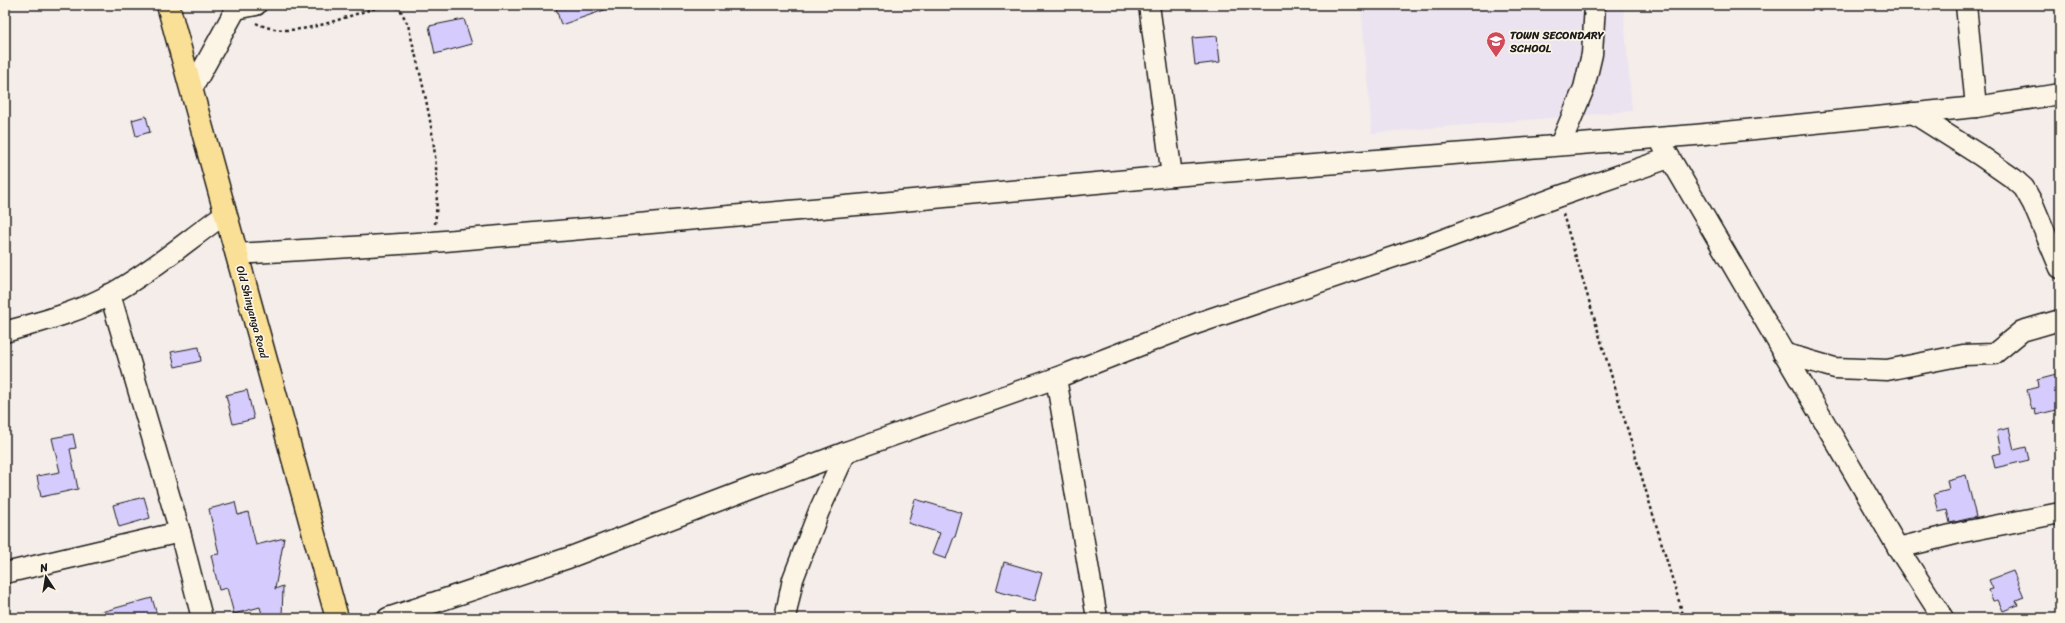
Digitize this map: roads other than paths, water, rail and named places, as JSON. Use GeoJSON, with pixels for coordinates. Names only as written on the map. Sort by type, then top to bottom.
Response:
{"type":"FeatureCollection","features":[{"type":"Feature","properties":{"kind":"main road","name":"Old Shinyanga Road"},"geometry":{"type":"LineString","coordinates":[[168,5],[337,618]]}},
{"type":"Feature","properties":{"kind":"street"},"geometry":{"type":"LineString","coordinates":[[192,89],[237,7],[256,5]]}},
{"type":"Feature","properties":{"kind":"street"},"geometry":{"type":"LineString","coordinates":[[1149,5],[1172,176]]}},
{"type":"Feature","properties":{"kind":"street"},"geometry":{"type":"LineString","coordinates":[[1560,145],[1584,88],[1592,54],[1594,5]]}},
{"type":"Feature","properties":{"kind":"street"},"geometry":{"type":"LineString","coordinates":[[1966,5],[1976,107]]}},
{"type":"Feature","properties":{"kind":"street"},"geometry":{"type":"LineString","coordinates":[[236,254],[433,242],[1172,176],[1787,127],[1976,107],[2060,94]]}},
{"type":"Feature","properties":{"kind":"street"},"geometry":{"type":"LineString","coordinates":[[1913,113],[1987,160],[2024,188],[2033,204],[2060,268]]}},
{"type":"Feature","properties":{"kind":"street"},"geometry":{"type":"LineString","coordinates":[[1658,138],[1898,548],[1943,618]]}},
{"type":"Feature","properties":{"kind":"street"},"geometry":{"type":"LineString","coordinates":[[388,618],[568,558],[846,452],[1056,378],[1198,323],[1423,247],[1557,197],[1669,158]]}},
{"type":"Feature","properties":{"kind":"street"},"geometry":{"type":"LineString","coordinates":[[5,332],[43,321],[110,294],[157,264],[226,213]]}},
{"type":"Feature","properties":{"kind":"street"},"geometry":{"type":"LineString","coordinates":[[110,294],[180,532],[202,618]]}},
{"type":"Feature","properties":{"kind":"street"},"geometry":{"type":"LineString","coordinates":[[1783,353],[1835,368],[1887,370],[1963,355],[1994,354],[2022,331],[2060,320]]}},
{"type":"Feature","properties":{"kind":"street"},"geometry":{"type":"LineString","coordinates":[[1056,378],[1097,618]]}},
{"type":"Feature","properties":{"kind":"street"},"geometry":{"type":"LineString","coordinates":[[784,618],[793,579],[819,511],[846,452]]}},
{"type":"Feature","properties":{"kind":"street"},"geometry":{"type":"LineString","coordinates":[[1898,548],[1963,532],[2060,513]]}},
{"type":"Feature","properties":{"kind":"street"},"geometry":{"type":"LineString","coordinates":[[5,573],[180,532]]}},
{"type":"Feature","properties":{"kind":"place","name":"TOWN SECONDARY SCHOOL"},"geometry":{"type":"Point","coordinates":[1496,58]}}]}
